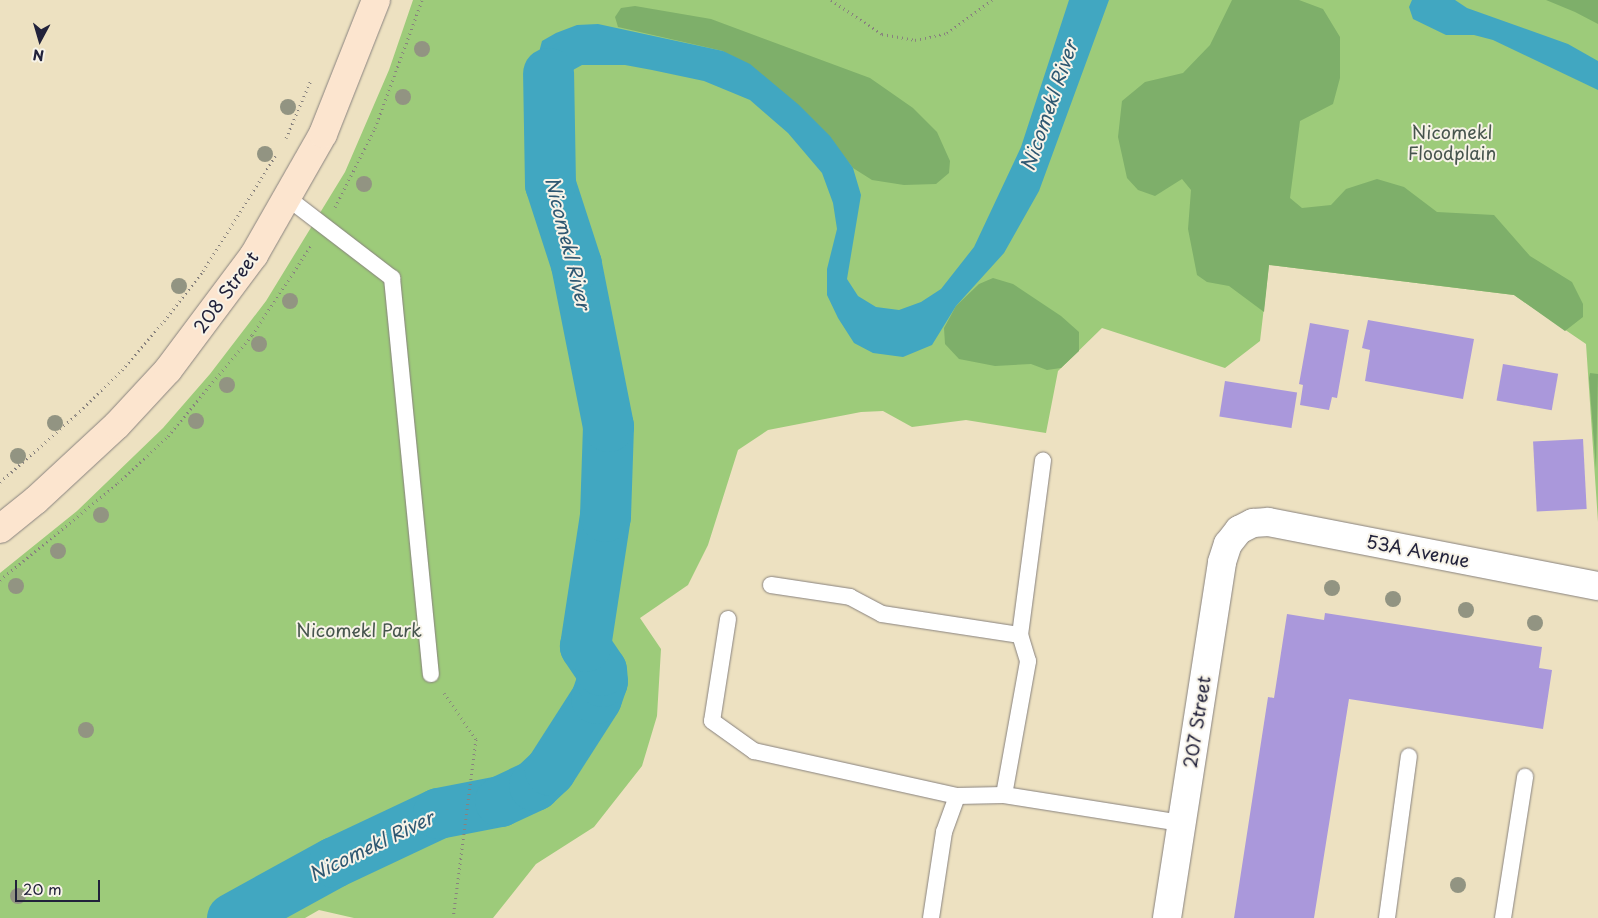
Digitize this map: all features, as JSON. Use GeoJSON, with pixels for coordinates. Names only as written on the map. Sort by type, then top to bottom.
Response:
{"type":"FeatureCollection","features":[{"type":"Feature","properties":{"kind":"main road","name":"208 Street"},"geometry":{"type":"LineString","coordinates":[[0,528],[78,462],[168,370],[254,255],[289,199],[323,134],[376,0]]}},
{"type":"Feature","properties":{"kind":"street","name":"53A Avenue"},"geometry":{"type":"LineString","coordinates":[[1239,530],[1253,523],[1268,522],[1598,586]]}},
{"type":"Feature","properties":{"kind":"street","name":"207 Street"},"geometry":{"type":"LineString","coordinates":[[1167,918],[1222,562],[1228,544],[1239,530]]}},
{"type":"Feature","properties":{"kind":"lane"},"geometry":{"type":"LineString","coordinates":[[289,199],[392,278],[431,674]]}},
{"type":"Feature","properties":{"kind":"lane"},"geometry":{"type":"LineString","coordinates":[[1004,795],[1028,661],[1020,635],[1043,461]]}},
{"type":"Feature","properties":{"kind":"lane"},"geometry":{"type":"LineString","coordinates":[[771,585],[850,597],[882,614],[1020,635]]}},
{"type":"Feature","properties":{"kind":"lane"},"geometry":{"type":"LineString","coordinates":[[728,619],[712,722],[754,751],[957,796],[1004,795],[1181,823]]}},
{"type":"Feature","properties":{"kind":"lane"},"geometry":{"type":"LineString","coordinates":[[1387,918],[1409,756]]}},
{"type":"Feature","properties":{"kind":"lane"},"geometry":{"type":"LineString","coordinates":[[1503,918],[1525,777]]}},
{"type":"Feature","properties":{"kind":"lane"},"geometry":{"type":"LineString","coordinates":[[930,918],[944,832],[957,796]]}},
{"type":"Feature","properties":{"kind":"path"},"geometry":{"type":"LineString","coordinates":[[336,205],[376,128],[422,0]]}},
{"type":"Feature","properties":{"kind":"path"},"geometry":{"type":"LineString","coordinates":[[831,0],[882,34],[915,40],[947,34],[992,0]]}},
{"type":"Feature","properties":{"kind":"path"},"geometry":{"type":"LineString","coordinates":[[281,146],[315,70]]}},
{"type":"Feature","properties":{"kind":"path"},"geometry":{"type":"LineString","coordinates":[[0,482],[76,415],[122,370],[158,328],[203,272],[277,153]]}},
{"type":"Feature","properties":{"kind":"path"},"geometry":{"type":"LineString","coordinates":[[0,580],[118,483],[168,436],[252,335],[312,243]]}},
{"type":"Feature","properties":{"kind":"path"},"geometry":{"type":"LineString","coordinates":[[431,674],[476,739],[453,918]]}},
{"type":"Feature","properties":{"kind":"green space","name":"Nicomekl Park"},"geometry":{"type":"Polygon","coordinates":[[[413,0],[1598,0],[1598,522],[1586,344],[1514,295],[1269,265],[1260,341],[1225,368],[1102,328],[1058,371],[1046,433],[966,420],[912,427],[883,411],[861,412],[768,430],[738,450],[708,545],[688,585],[640,618],[661,649],[657,716],[642,766],[594,827],[536,864],[493,918],[354,918],[319,910],[305,918],[0,918],[0,573],[77,511],[163,428],[210,374],[266,301],[345,172],[389,70],[413,0]]]}},
{"type":"Feature","properties":{"kind":"green space"},"geometry":{"type":"Polygon","coordinates":[[[1232,0],[1299,0],[1323,9],[1340,37],[1340,78],[1333,104],[1300,121],[1290,198],[1302,208],[1331,205],[1346,189],[1377,179],[1404,187],[1437,212],[1494,215],[1530,256],[1572,282],[1583,304],[1583,317],[1565,331],[1514,295],[1269,265],[1264,312],[1229,286],[1207,282],[1197,275],[1188,229],[1191,190],[1182,179],[1155,196],[1138,190],[1127,178],[1118,137],[1122,101],[1145,82],[1183,73],[1210,45],[1232,0]]]}},
{"type":"Feature","properties":{"kind":"green space"},"geometry":{"type":"Polygon","coordinates":[[[1546,0],[1598,0],[1598,24],[1575,12],[1546,0]]]}},
{"type":"Feature","properties":{"kind":"green space"},"geometry":{"type":"Polygon","coordinates":[[[635,6],[711,19],[870,78],[913,108],[937,132],[950,161],[949,173],[936,184],[904,185],[872,180],[853,168],[829,137],[723,51],[618,27],[615,17],[621,8],[635,6]]]}},
{"type":"Feature","properties":{"kind":"green space"},"geometry":{"type":"Polygon","coordinates":[[[993,278],[1013,284],[1061,316],[1079,332],[1079,351],[1061,368],[1047,370],[1031,364],[995,366],[959,359],[945,344],[944,328],[956,306],[979,284],[993,278]]]}},
{"type":"Feature","properties":{"kind":"green space"},"geometry":{"type":"Polygon","coordinates":[[[1590,373],[1598,374],[1596,469],[1589,378],[1590,373]]]}},
{"type":"Feature","properties":{"kind":"water"},"geometry":{"type":"Polygon","coordinates":[[[1069,0],[1109,0],[1039,191],[1004,253],[956,306],[932,345],[903,357],[873,353],[854,343],[838,318],[827,295],[827,269],[837,229],[833,203],[822,173],[788,133],[750,100],[704,81],[652,70],[625,65],[582,65],[573,70],[564,91],[567,148],[545,142],[535,67],[542,41],[556,33],[577,25],[598,24],[723,51],[750,64],[799,105],[830,136],[853,168],[861,195],[847,279],[858,296],[876,307],[899,310],[921,302],[941,289],[974,247],[1021,147],[1069,0]]]}},
{"type":"Feature","properties":{"kind":"water"},"geometry":{"type":"Polygon","coordinates":[[[1412,0],[1455,0],[1467,8],[1568,44],[1598,61],[1598,90],[1493,40],[1474,35],[1446,35],[1413,19],[1409,7],[1412,0]]]}},
{"type":"Feature","properties":{"kind":"building"},"geometry":{"type":"Polygon","coordinates":[[[1368,320],[1474,339],[1463,399],[1365,381],[1370,350],[1362,348],[1368,320]]]}},
{"type":"Feature","properties":{"kind":"building"},"geometry":{"type":"Polygon","coordinates":[[[1310,323],[1349,330],[1337,398],[1332,397],[1329,410],[1300,405],[1303,385],[1299,384],[1310,323]]]}},
{"type":"Feature","properties":{"kind":"building"},"geometry":{"type":"Polygon","coordinates":[[[1503,364],[1558,374],[1552,410],[1497,400],[1503,364]]]}},
{"type":"Feature","properties":{"kind":"building"},"geometry":{"type":"Polygon","coordinates":[[[1225,381],[1297,392],[1291,428],[1219,417],[1225,381]]]}},
{"type":"Feature","properties":{"kind":"building"},"geometry":{"type":"Polygon","coordinates":[[[1583,439],[1587,509],[1537,512],[1533,442],[1583,439]]]}},
{"type":"Feature","properties":{"kind":"building"},"geometry":{"type":"Polygon","coordinates":[[[1325,613],[1542,647],[1539,668],[1552,670],[1543,729],[1349,699],[1314,918],[1234,918],[1268,697],[1274,698],[1287,614],[1324,620],[1325,613]]]}},
{"type":"Feature","properties":{"kind":"waterway","name":"Nicomekl River"},"geometry":{"type":"LineString","coordinates":[[232,918],[334,862],[438,813],[500,801],[534,785],[550,770],[596,698],[602,681],[601,670],[585,646],[605,516],[608,426],[576,264],[550,184],[548,73]]}},
{"type":"Feature","properties":{"kind":"park label","name":"Nicomekl Floodplain"},"geometry":{"type":"Point","coordinates":[1452,143]}}]}
